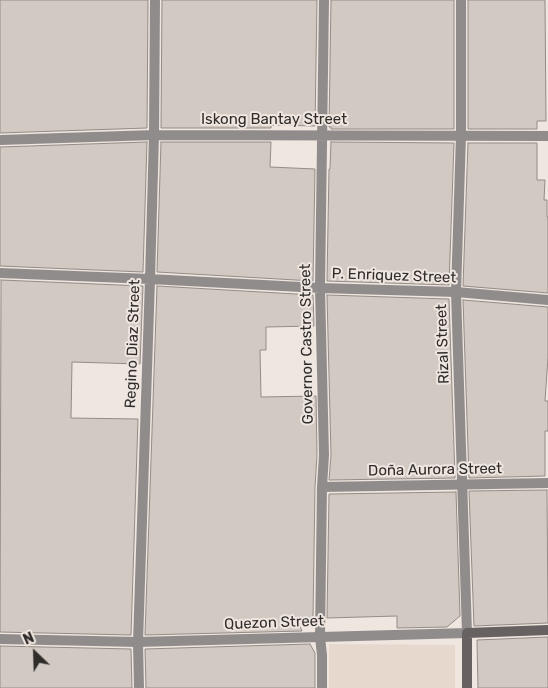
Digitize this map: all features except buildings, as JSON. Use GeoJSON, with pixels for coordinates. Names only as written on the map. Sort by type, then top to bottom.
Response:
{"type":"FeatureCollection","features":[{"type":"Feature","properties":{"kind":"main road","name":"Quezon Street"},"geometry":{"type":"LineString","coordinates":[[467,633],[548,630]]}},
{"type":"Feature","properties":{"kind":"main road","name":"Rizal Street"},"geometry":{"type":"LineString","coordinates":[[467,633],[467,688]]}},
{"type":"Feature","properties":{"kind":"street","name":"Regino Diaz Street"},"geometry":{"type":"LineString","coordinates":[[139,688],[138,642],[154,135],[155,0]]}},
{"type":"Feature","properties":{"kind":"street","name":"Governor Castro Street"},"geometry":{"type":"LineString","coordinates":[[322,688],[320,637],[324,455],[320,288],[324,0]]}},
{"type":"Feature","properties":{"kind":"street","name":"Rizal Street"},"geometry":{"type":"LineString","coordinates":[[461,0],[461,136],[456,292],[467,633]]}},
{"type":"Feature","properties":{"kind":"street","name":"Iskong Bantay Street"},"geometry":{"type":"LineString","coordinates":[[0,140],[154,135],[548,136]]}},
{"type":"Feature","properties":{"kind":"street","name":"P. Enriquez Street"},"geometry":{"type":"LineString","coordinates":[[0,273],[320,288],[456,292],[548,300]]}},
{"type":"Feature","properties":{"kind":"street","name":"Doña Aurora Street"},"geometry":{"type":"LineString","coordinates":[[322,487],[548,483]]}},
{"type":"Feature","properties":{"kind":"street","name":"Quezon Street"},"geometry":{"type":"LineString","coordinates":[[0,639],[138,642],[467,633]]}},
{"type":"Feature","properties":{"kind":"shaded area"},"geometry":{"type":"Polygon","coordinates":[[[329,644],[455,645],[455,688],[329,688],[329,644]]]}}]}
